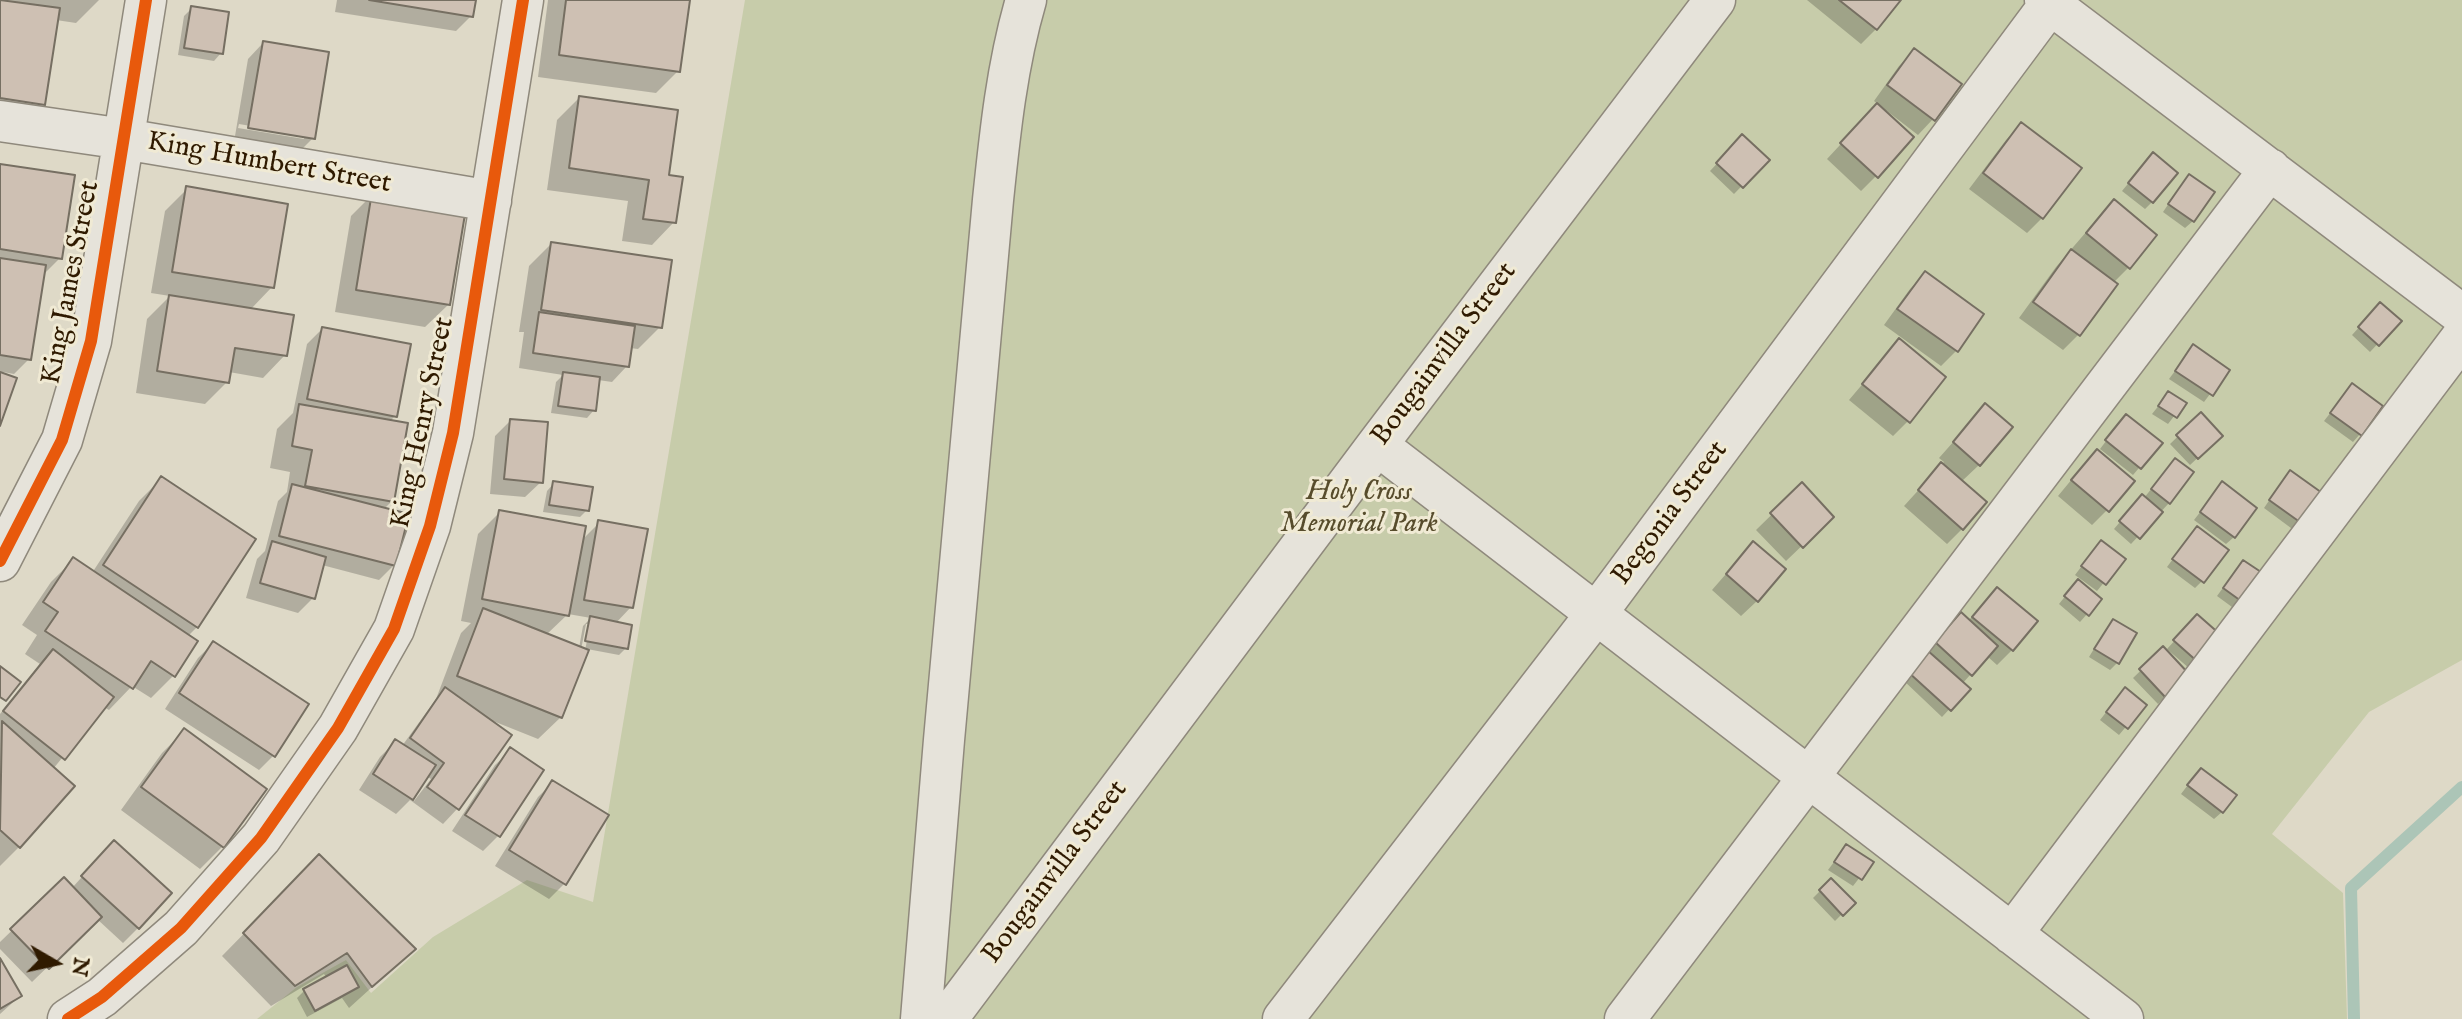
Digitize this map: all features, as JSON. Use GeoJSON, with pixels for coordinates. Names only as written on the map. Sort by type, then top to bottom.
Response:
{"type":"FeatureCollection","features":[{"type":"Feature","properties":{"kind":"street","name":"King James Street"},"geometry":{"type":"LineString","coordinates":[[0,561],[62,440],[91,341],[146,0]]}},
{"type":"Feature","properties":{"kind":"street","name":"King Henry Street"},"geometry":{"type":"LineString","coordinates":[[68,1019],[102,997],[181,928],[261,838],[338,728],[394,629],[430,526],[453,433],[523,0]]}},
{"type":"Feature","properties":{"kind":"street"},"geometry":{"type":"LineString","coordinates":[[921,1019],[999,141],[1017,33],[1026,0]]}},
{"type":"Feature","properties":{"kind":"street","name":"Bougainvilla Street"},"geometry":{"type":"LineString","coordinates":[[947,1019],[1715,0]]}},
{"type":"Feature","properties":{"kind":"street"},"geometry":{"type":"LineString","coordinates":[[2048,2],[2462,315]]}},
{"type":"Feature","properties":{"kind":"street","name":"Begonia Street"},"geometry":{"type":"LineString","coordinates":[[1283,1019],[1596,614],[2048,2]]}},
{"type":"Feature","properties":{"kind":"street","name":"King Humbert Street"},"geometry":{"type":"LineString","coordinates":[[0,121],[491,201]]}},
{"type":"Feature","properties":{"kind":"street"},"geometry":{"type":"LineString","coordinates":[[1625,1019],[2270,169]]}},
{"type":"Feature","properties":{"kind":"street"},"geometry":{"type":"LineString","coordinates":[[2012,934],[2462,337]]}},
{"type":"Feature","properties":{"kind":"street"},"geometry":{"type":"LineString","coordinates":[[1377,445],[2012,934],[2115,1017]]}},
{"type":"Feature","properties":{"kind":"green space","name":"Holy Cross Memorial Park"},"geometry":{"type":"Polygon","coordinates":[[[745,0],[2462,0],[2462,660],[2369,712],[2272,834],[2343,893],[2347,1019],[257,1019],[297,987],[346,960],[371,993],[433,937],[527,880],[593,902],[745,0]]]}},
{"type":"Feature","properties":{"kind":"building"},"geometry":{"type":"Polygon","coordinates":[[[0,0],[60,8],[45,105],[0,98],[0,0]]]}},
{"type":"Feature","properties":{"kind":"building"},"geometry":{"type":"Polygon","coordinates":[[[369,0],[476,0],[473,17],[369,0]]]}},
{"type":"Feature","properties":{"kind":"building"},"geometry":{"type":"Polygon","coordinates":[[[566,0],[690,0],[680,72],[559,55],[566,0]]]}},
{"type":"Feature","properties":{"kind":"building"},"geometry":{"type":"Polygon","coordinates":[[[1839,0],[1901,0],[1877,30],[1839,0]]]}},
{"type":"Feature","properties":{"kind":"building"},"geometry":{"type":"Polygon","coordinates":[[[191,6],[229,12],[223,54],[184,48],[191,6]]]}},
{"type":"Feature","properties":{"kind":"building"},"geometry":{"type":"Polygon","coordinates":[[[263,41],[329,52],[315,139],[248,128],[263,41]]]}},
{"type":"Feature","properties":{"kind":"building"},"geometry":{"type":"Polygon","coordinates":[[[1914,48],[1962,84],[1935,121],[1887,85],[1914,48]]]}},
{"type":"Feature","properties":{"kind":"building"},"geometry":{"type":"Polygon","coordinates":[[[579,96],[678,110],[669,175],[683,177],[676,223],[643,219],[649,180],[569,168],[579,96]]]}},
{"type":"Feature","properties":{"kind":"building"},"geometry":{"type":"Polygon","coordinates":[[[1877,103],[1914,137],[1878,178],[1840,143],[1877,103]]]}},
{"type":"Feature","properties":{"kind":"building"},"geometry":{"type":"Polygon","coordinates":[[[2021,122],[2082,168],[2043,219],[1983,173],[2021,122]]]}},
{"type":"Feature","properties":{"kind":"building"},"geometry":{"type":"Polygon","coordinates":[[[1742,134],[1770,160],[1743,188],[1716,163],[1742,134]]]}},
{"type":"Feature","properties":{"kind":"building"},"geometry":{"type":"Polygon","coordinates":[[[2153,152],[2178,173],[2153,203],[2128,183],[2153,152]]]}},
{"type":"Feature","properties":{"kind":"building"},"geometry":{"type":"Polygon","coordinates":[[[0,164],[75,175],[62,259],[0,249],[0,164]]]}},
{"type":"Feature","properties":{"kind":"building"},"geometry":{"type":"Polygon","coordinates":[[[2189,174],[2215,192],[2194,222],[2168,204],[2189,174]]]}},
{"type":"Feature","properties":{"kind":"building"},"geometry":{"type":"Polygon","coordinates":[[[186,186],[288,204],[274,288],[172,272],[186,186]]]}},
{"type":"Feature","properties":{"kind":"building"},"geometry":{"type":"Polygon","coordinates":[[[372,192],[466,208],[450,305],[356,290],[372,192]]]}},
{"type":"Feature","properties":{"kind":"building"},"geometry":{"type":"Polygon","coordinates":[[[2114,199],[2157,235],[2130,269],[2086,233],[2114,199]]]}},
{"type":"Feature","properties":{"kind":"building"},"geometry":{"type":"Polygon","coordinates":[[[551,242],[672,260],[662,328],[541,310],[551,242]]]}},
{"type":"Feature","properties":{"kind":"building"},"geometry":{"type":"Polygon","coordinates":[[[2071,249],[2118,284],[2080,336],[2033,302],[2071,249]]]}},
{"type":"Feature","properties":{"kind":"building"},"geometry":{"type":"Polygon","coordinates":[[[0,258],[46,265],[31,360],[0,355],[0,258]]]}},
{"type":"Feature","properties":{"kind":"building"},"geometry":{"type":"Polygon","coordinates":[[[1925,271],[1984,314],[1958,352],[1897,309],[1925,271]]]}},
{"type":"Feature","properties":{"kind":"building"},"geometry":{"type":"Polygon","coordinates":[[[169,295],[294,315],[287,356],[235,348],[229,383],[157,371],[169,295]]]}},
{"type":"Feature","properties":{"kind":"building"},"geometry":{"type":"Polygon","coordinates":[[[2380,302],[2402,321],[2379,346],[2358,327],[2380,302]]]}},
{"type":"Feature","properties":{"kind":"building"},"geometry":{"type":"Polygon","coordinates":[[[539,312],[635,326],[629,367],[533,353],[539,312]]]}},
{"type":"Feature","properties":{"kind":"building"},"geometry":{"type":"Polygon","coordinates":[[[322,327],[411,344],[397,417],[307,399],[322,327]]]}},
{"type":"Feature","properties":{"kind":"building"},"geometry":{"type":"Polygon","coordinates":[[[1899,338],[1946,377],[1910,423],[1862,384],[1899,338]]]}},
{"type":"Feature","properties":{"kind":"building"},"geometry":{"type":"Polygon","coordinates":[[[2193,344],[2230,370],[2213,396],[2175,371],[2193,344]]]}},
{"type":"Feature","properties":{"kind":"building"},"geometry":{"type":"Polygon","coordinates":[[[0,372],[17,378],[0,426],[0,372]]]}},
{"type":"Feature","properties":{"kind":"building"},"geometry":{"type":"Polygon","coordinates":[[[563,372],[600,377],[596,411],[558,406],[563,372]]]}},
{"type":"Feature","properties":{"kind":"building"},"geometry":{"type":"Polygon","coordinates":[[[2352,383],[2383,406],[2362,436],[2330,413],[2352,383]]]}},
{"type":"Feature","properties":{"kind":"building"},"geometry":{"type":"Polygon","coordinates":[[[2168,391],[2187,403],[2177,418],[2158,406],[2168,391]]]}},
{"type":"Feature","properties":{"kind":"building"},"geometry":{"type":"Polygon","coordinates":[[[1985,403],[2013,427],[1980,466],[1953,442],[1985,403]]]}},
{"type":"Feature","properties":{"kind":"building"},"geometry":{"type":"Polygon","coordinates":[[[299,404],[408,423],[394,502],[305,486],[312,450],[292,446],[299,404]]]}},
{"type":"Feature","properties":{"kind":"building"},"geometry":{"type":"Polygon","coordinates":[[[2201,412],[2223,436],[2198,459],[2176,435],[2201,412]]]}},
{"type":"Feature","properties":{"kind":"building"},"geometry":{"type":"Polygon","coordinates":[[[2126,414],[2163,443],[2141,469],[2105,440],[2126,414]]]}},
{"type":"Feature","properties":{"kind":"building"},"geometry":{"type":"Polygon","coordinates":[[[510,419],[548,422],[543,483],[504,479],[510,419]]]}},
{"type":"Feature","properties":{"kind":"building"},"geometry":{"type":"Polygon","coordinates":[[[2097,449],[2135,481],[2109,512],[2071,480],[2097,449]]]}},
{"type":"Feature","properties":{"kind":"building"},"geometry":{"type":"Polygon","coordinates":[[[2175,458],[2194,472],[2170,504],[2151,489],[2175,458]]]}},
{"type":"Feature","properties":{"kind":"building"},"geometry":{"type":"Polygon","coordinates":[[[1941,462],[1987,502],[1963,530],[1918,490],[1941,462]]]}},
{"type":"Feature","properties":{"kind":"building"},"geometry":{"type":"Polygon","coordinates":[[[2290,470],[2325,495],[2304,525],[2269,500],[2290,470]]]}},
{"type":"Feature","properties":{"kind":"building"},"geometry":{"type":"Polygon","coordinates":[[[161,476],[256,539],[198,628],[103,565],[161,476]]]}},
{"type":"Feature","properties":{"kind":"building"},"geometry":{"type":"Polygon","coordinates":[[[553,481],[593,487],[589,511],[549,505],[553,481]]]}},
{"type":"Feature","properties":{"kind":"building"},"geometry":{"type":"Polygon","coordinates":[[[2222,481],[2257,508],[2235,538],[2200,512],[2222,481]]]}},
{"type":"Feature","properties":{"kind":"building"},"geometry":{"type":"Polygon","coordinates":[[[1802,482],[1834,517],[1803,548],[1770,513],[1802,482]]]}},
{"type":"Feature","properties":{"kind":"building"},"geometry":{"type":"Polygon","coordinates":[[[292,484],[409,514],[396,566],[279,536],[292,484]]]}},
{"type":"Feature","properties":{"kind":"building"},"geometry":{"type":"Polygon","coordinates":[[[2142,494],[2163,512],[2140,539],[2119,521],[2142,494]]]}},
{"type":"Feature","properties":{"kind":"building"},"geometry":{"type":"Polygon","coordinates":[[[499,510],[586,526],[569,616],[482,599],[499,510]]]}},
{"type":"Feature","properties":{"kind":"building"},"geometry":{"type":"Polygon","coordinates":[[[598,520],[648,529],[633,608],[584,600],[598,520]]]}},
{"type":"Feature","properties":{"kind":"building"},"geometry":{"type":"Polygon","coordinates":[[[2197,526],[2229,550],[2204,583],[2172,559],[2197,526]]]}},
{"type":"Feature","properties":{"kind":"building"},"geometry":{"type":"Polygon","coordinates":[[[2101,540],[2126,559],[2106,585],[2081,566],[2101,540]]]}},
{"type":"Feature","properties":{"kind":"building"},"geometry":{"type":"Polygon","coordinates":[[[272,541],[326,557],[315,599],[260,583],[272,541]]]}},
{"type":"Feature","properties":{"kind":"building"},"geometry":{"type":"Polygon","coordinates":[[[1753,541],[1786,569],[1758,602],[1726,574],[1753,541]]]}},
{"type":"Feature","properties":{"kind":"building"},"geometry":{"type":"Polygon","coordinates":[[[73,557],[198,641],[175,677],[151,661],[133,689],[45,631],[58,612],[43,602],[73,557]]]}},
{"type":"Feature","properties":{"kind":"building"},"geometry":{"type":"Polygon","coordinates":[[[2243,560],[2261,572],[2241,601],[2223,588],[2243,560]]]}},
{"type":"Feature","properties":{"kind":"building"},"geometry":{"type":"Polygon","coordinates":[[[2078,579],[2102,599],[2089,616],[2064,596],[2078,579]]]}},
{"type":"Feature","properties":{"kind":"building"},"geometry":{"type":"Polygon","coordinates":[[[1997,587],[2038,621],[2013,651],[1972,617],[1997,587]]]}},
{"type":"Feature","properties":{"kind":"building"},"geometry":{"type":"Polygon","coordinates":[[[483,608],[589,650],[562,718],[457,676],[483,608]]]}},
{"type":"Feature","properties":{"kind":"building"},"geometry":{"type":"Polygon","coordinates":[[[1961,612],[1998,646],[1972,676],[1935,642],[1961,612]]]}},
{"type":"Feature","properties":{"kind":"building"},"geometry":{"type":"Polygon","coordinates":[[[2197,614],[2222,636],[2199,663],[2173,640],[2197,614]]]}},
{"type":"Feature","properties":{"kind":"building"},"geometry":{"type":"Polygon","coordinates":[[[590,616],[632,625],[628,649],[585,641],[590,616]]]}},
{"type":"Feature","properties":{"kind":"building"},"geometry":{"type":"Polygon","coordinates":[[[2113,619],[2137,633],[2119,664],[2094,649],[2113,619]]]}},
{"type":"Feature","properties":{"kind":"building"},"geometry":{"type":"Polygon","coordinates":[[[213,641],[309,704],[275,757],[179,693],[213,641]]]}},
{"type":"Feature","properties":{"kind":"building"},"geometry":{"type":"Polygon","coordinates":[[[2163,646],[2190,675],[2166,698],[2139,669],[2163,646]]]}},
{"type":"Feature","properties":{"kind":"building"},"geometry":{"type":"Polygon","coordinates":[[[53,649],[114,697],[65,760],[3,711],[53,649]]]}},
{"type":"Feature","properties":{"kind":"building"},"geometry":{"type":"Polygon","coordinates":[[[1927,650],[1971,689],[1951,711],[1907,671],[1927,650]]]}},
{"type":"Feature","properties":{"kind":"building"},"geometry":{"type":"Polygon","coordinates":[[[0,666],[21,682],[6,701],[0,697],[0,666]]]}},
{"type":"Feature","properties":{"kind":"building"},"geometry":{"type":"Polygon","coordinates":[[[445,687],[512,735],[459,810],[427,787],[444,763],[410,738],[445,687]]]}},
{"type":"Feature","properties":{"kind":"building"},"geometry":{"type":"Polygon","coordinates":[[[2125,687],[2147,705],[2128,729],[2106,712],[2125,687]]]}},
{"type":"Feature","properties":{"kind":"building"},"geometry":{"type":"Polygon","coordinates":[[[2,721],[75,786],[20,848],[0,830],[2,721]]]}},
{"type":"Feature","properties":{"kind":"building"},"geometry":{"type":"Polygon","coordinates":[[[184,728],[267,789],[224,848],[141,787],[184,728]]]}},
{"type":"Feature","properties":{"kind":"building"},"geometry":{"type":"Polygon","coordinates":[[[395,739],[436,765],[413,800],[373,774],[395,739]]]}},
{"type":"Feature","properties":{"kind":"building"},"geometry":{"type":"Polygon","coordinates":[[[510,747],[544,770],[500,837],[465,815],[510,747]]]}},
{"type":"Feature","properties":{"kind":"building"},"geometry":{"type":"Polygon","coordinates":[[[2201,768],[2237,795],[2223,813],[2187,785],[2201,768]]]}},
{"type":"Feature","properties":{"kind":"building"},"geometry":{"type":"Polygon","coordinates":[[[552,780],[609,815],[566,885],[509,850],[552,780]]]}},
{"type":"Feature","properties":{"kind":"building"},"geometry":{"type":"Polygon","coordinates":[[[114,840],[172,893],[139,929],[81,876],[114,840]]]}},
{"type":"Feature","properties":{"kind":"building"},"geometry":{"type":"Polygon","coordinates":[[[1846,844],[1874,862],[1862,880],[1834,862],[1846,844]]]}},
{"type":"Feature","properties":{"kind":"building"},"geometry":{"type":"Polygon","coordinates":[[[319,854],[416,949],[372,987],[347,953],[295,986],[243,933],[319,854]]]}},
{"type":"Feature","properties":{"kind":"building"},"geometry":{"type":"Polygon","coordinates":[[[64,877],[102,917],[49,969],[10,929],[64,877]]]}},
{"type":"Feature","properties":{"kind":"building"},"geometry":{"type":"Polygon","coordinates":[[[1831,878],[1856,903],[1843,916],[1819,890],[1831,878]]]}},
{"type":"Feature","properties":{"kind":"building"},"geometry":{"type":"Polygon","coordinates":[[[0,958],[22,996],[0,1009],[0,958]]]}},
{"type":"Feature","properties":{"kind":"building"},"geometry":{"type":"Polygon","coordinates":[[[347,965],[359,987],[315,1011],[303,989],[347,965]]]}},
{"type":"Feature","properties":{"kind":"waterway"},"geometry":{"type":"LineString","coordinates":[[2354,1019],[2351,888],[2462,787]]}},
{"type":"Feature","properties":{"kind":"cycle path"},"geometry":{"type":"LineString","coordinates":[[0,561],[62,440],[91,341],[146,0]]}},
{"type":"Feature","properties":{"kind":"cycle path"},"geometry":{"type":"LineString","coordinates":[[68,1019],[102,997],[181,928],[261,838],[338,728],[394,629],[430,526],[453,433],[523,0]]}}]}
